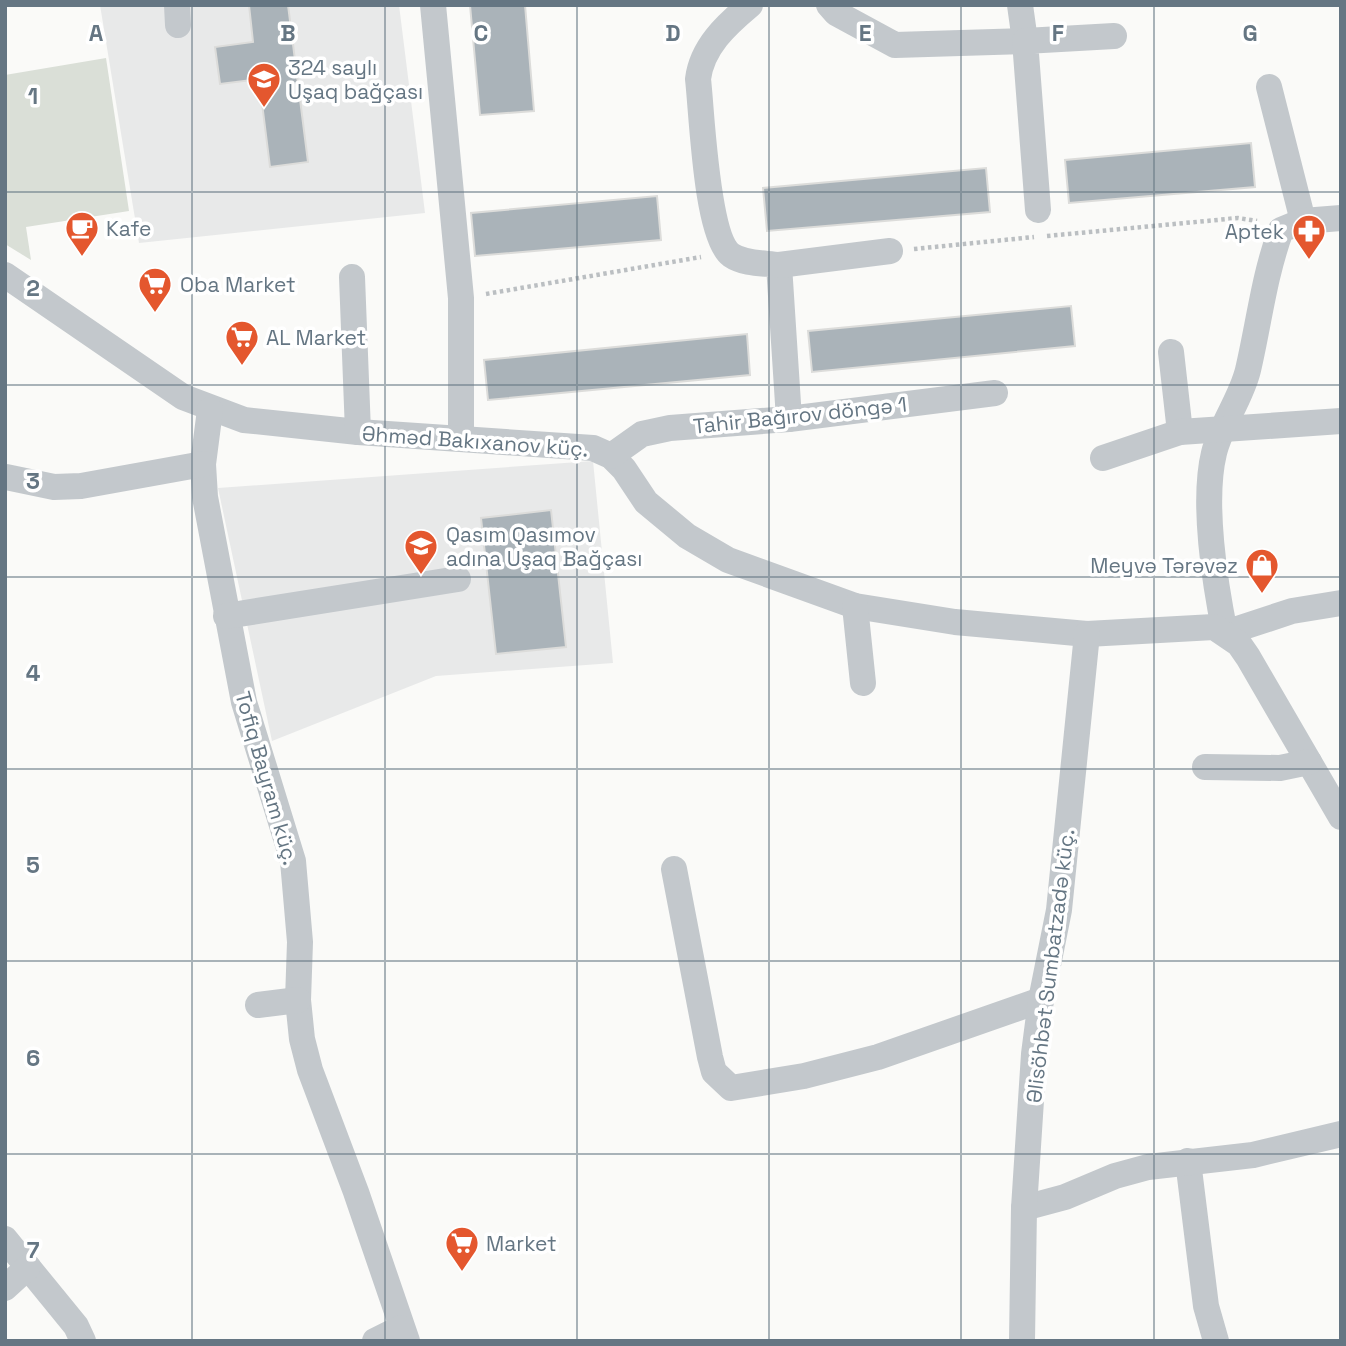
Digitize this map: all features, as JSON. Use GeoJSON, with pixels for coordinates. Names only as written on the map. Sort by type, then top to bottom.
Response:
{"type":"FeatureCollection","features":[{"type":"Feature","properties":{"kind":"street"},"geometry":{"type":"LineString","coordinates":[[433,5],[460,298],[461,437]]}},
{"type":"Feature","properties":{"kind":"street"},"geometry":{"type":"LineString","coordinates":[[750,5],[711,43],[700,61],[698,79],[712,213],[718,236],[730,254],[746,261],[779,265],[890,251]]}},
{"type":"Feature","properties":{"kind":"street"},"geometry":{"type":"LineString","coordinates":[[829,5],[836,13],[895,45],[1114,36]]}},
{"type":"Feature","properties":{"kind":"street"},"geometry":{"type":"LineString","coordinates":[[1020,5],[1038,210]]}},
{"type":"Feature","properties":{"kind":"street"},"geometry":{"type":"LineString","coordinates":[[1269,87],[1292,226],[1265,279],[1247,373],[1213,454],[1210,501],[1217,593],[1225,633],[1239,644],[1248,657],[1341,817]]}},
{"type":"Feature","properties":{"kind":"street"},"geometry":{"type":"LineString","coordinates":[[1292,226],[1341,218]]}},
{"type":"Feature","properties":{"kind":"street"},"geometry":{"type":"LineString","coordinates":[[779,265],[789,419]]}},
{"type":"Feature","properties":{"kind":"street","name":"Əhməd Bakıxanov küç."},"geometry":{"type":"LineString","coordinates":[[5,275],[155,380],[210,410],[244,421],[358,432],[593,448],[611,456],[624,469],[646,502],[687,536],[728,560],[855,606],[955,622],[1087,634],[1198,625],[1214,627],[1225,633]]}},
{"type":"Feature","properties":{"kind":"street"},"geometry":{"type":"LineString","coordinates":[[352,277],[358,432]]}},
{"type":"Feature","properties":{"kind":"street"},"geometry":{"type":"LineString","coordinates":[[1171,352],[1180,432]]}},
{"type":"Feature","properties":{"kind":"street","name":"Tahir Bağırov döngə 1"},"geometry":{"type":"LineString","coordinates":[[611,456],[642,434],[670,428],[789,419],[995,393]]}},
{"type":"Feature","properties":{"kind":"street","name":"Tofiq Bayram küç."},"geometry":{"type":"LineString","coordinates":[[210,410],[203,464],[205,497],[244,702],[293,861],[300,942],[298,1000],[302,1039],[310,1070],[356,1192],[404,1334]]}},
{"type":"Feature","properties":{"kind":"street"},"geometry":{"type":"LineString","coordinates":[[1103,458],[1180,432],[1223,426],[1341,421]]}},
{"type":"Feature","properties":{"kind":"street"},"geometry":{"type":"LineString","coordinates":[[6,477],[54,487],[82,486],[203,464]]}},
{"type":"Feature","properties":{"kind":"street"},"geometry":{"type":"LineString","coordinates":[[226,616],[458,579]]}},
{"type":"Feature","properties":{"kind":"street"},"geometry":{"type":"LineString","coordinates":[[1225,633],[1292,611],[1341,603]]}},
{"type":"Feature","properties":{"kind":"street"},"geometry":{"type":"LineString","coordinates":[[855,606],[863,683]]}},
{"type":"Feature","properties":{"kind":"street","name":"Əlisöhbət Sumbatzadə küç."},"geometry":{"type":"LineString","coordinates":[[1022,1341],[1024,1208],[1041,1000],[1059,910],[1087,634]]}},
{"type":"Feature","properties":{"kind":"street"},"geometry":{"type":"LineString","coordinates":[[1206,767],[1280,768],[1309,762]]}},
{"type":"Feature","properties":{"kind":"street"},"geometry":{"type":"LineString","coordinates":[[674,869],[710,1057],[714,1072],[731,1088],[804,1076],[878,1057],[1041,1000]]}},
{"type":"Feature","properties":{"kind":"street"},"geometry":{"type":"LineString","coordinates":[[258,1005],[298,1000]]}},
{"type":"Feature","properties":{"kind":"street"},"geometry":{"type":"LineString","coordinates":[[1024,1208],[1065,1197],[1115,1176],[1188,1161],[1253,1155],[1341,1134]]}},
{"type":"Feature","properties":{"kind":"street"},"geometry":{"type":"LineString","coordinates":[[1188,1161],[1206,1306],[1216,1341]]}},
{"type":"Feature","properties":{"kind":"street"},"geometry":{"type":"LineString","coordinates":[[5,1240],[76,1326],[83,1341]]}},
{"type":"Feature","properties":{"kind":"street"},"geometry":{"type":"LineString","coordinates":[[5,1289],[28,1267]]}},
{"type":"Feature","properties":{"kind":"street"},"geometry":{"type":"LineString","coordinates":[[375,1341],[404,1334]]}},
{"type":"Feature","properties":{"kind":"path"},"geometry":{"type":"LineString","coordinates":[[890,251],[1238,218],[1292,226]]}},
{"type":"Feature","properties":{"kind":"path"},"geometry":{"type":"LineString","coordinates":[[460,298],[730,254]]}},
{"type":"Feature","properties":{"kind":"shaded area","name":"324 saylı Uşaq bağçası"},"geometry":{"type":"Polygon","coordinates":[[[100,5],[399,5],[425,213],[139,243],[100,5]]]}},
{"type":"Feature","properties":{"kind":"shaded area"},"geometry":{"type":"Polygon","coordinates":[[[106,58],[129,211],[26,227],[31,260],[5,244],[5,75],[106,58]]]}},
{"type":"Feature","properties":{"kind":"shaded area","name":"Qasım Qasımov adına Uşaq Bağçası"},"geometry":{"type":"Polygon","coordinates":[[[593,461],[613,663],[436,676],[272,741],[218,488],[593,461]]]}},
{"type":"Feature","properties":{"kind":"building"},"geometry":{"type":"Polygon","coordinates":[[[249,5],[288,5],[308,162],[270,167],[259,79],[220,84],[215,47],[253,42],[249,5]]]}},
{"type":"Feature","properties":{"kind":"building"},"geometry":{"type":"Polygon","coordinates":[[[470,5],[525,5],[534,111],[480,115],[470,5]]]}},
{"type":"Feature","properties":{"kind":"building"},"geometry":{"type":"Polygon","coordinates":[[[1251,143],[1255,187],[1069,203],[1065,160],[1251,143]]]}},
{"type":"Feature","properties":{"kind":"building"},"geometry":{"type":"Polygon","coordinates":[[[986,168],[990,212],[767,231],[763,188],[986,168]]]}},
{"type":"Feature","properties":{"kind":"building"},"geometry":{"type":"Polygon","coordinates":[[[657,196],[661,240],[475,256],[471,213],[657,196]]]}},
{"type":"Feature","properties":{"kind":"building"},"geometry":{"type":"Polygon","coordinates":[[[1071,306],[1075,346],[812,372],[808,331],[1071,306]]]}},
{"type":"Feature","properties":{"kind":"building"},"geometry":{"type":"Polygon","coordinates":[[[747,334],[750,375],[488,400],[484,360],[747,334]]]}},
{"type":"Feature","properties":{"kind":"building"},"geometry":{"type":"Polygon","coordinates":[[[551,510],[566,647],[496,654],[481,518],[551,510]]]}},
{"type":"Feature","properties":{"kind":"place","name":"324 saylı Uşaq bağçası"},"geometry":{"type":"Point","coordinates":[264,109]}},
{"type":"Feature","properties":{"kind":"place","name":"Kafe"},"geometry":{"type":"Point","coordinates":[82,258]}},
{"type":"Feature","properties":{"kind":"place","name":"Aptek"},"geometry":{"type":"Point","coordinates":[1309,261]}},
{"type":"Feature","properties":{"kind":"place","name":"Oba Market"},"geometry":{"type":"Point","coordinates":[155,314]}},
{"type":"Feature","properties":{"kind":"place","name":"AL Market"},"geometry":{"type":"Point","coordinates":[242,367]}},
{"type":"Feature","properties":{"kind":"place","name":"Qasım Qasımov adına Uşaq Bağçası"},"geometry":{"type":"Point","coordinates":[421,576]}},
{"type":"Feature","properties":{"kind":"place","name":"Meyvə Tərəvəz"},"geometry":{"type":"Point","coordinates":[1262,595]}},
{"type":"Feature","properties":{"kind":"place","name":"Market"},"geometry":{"type":"Point","coordinates":[462,1273]}}]}
